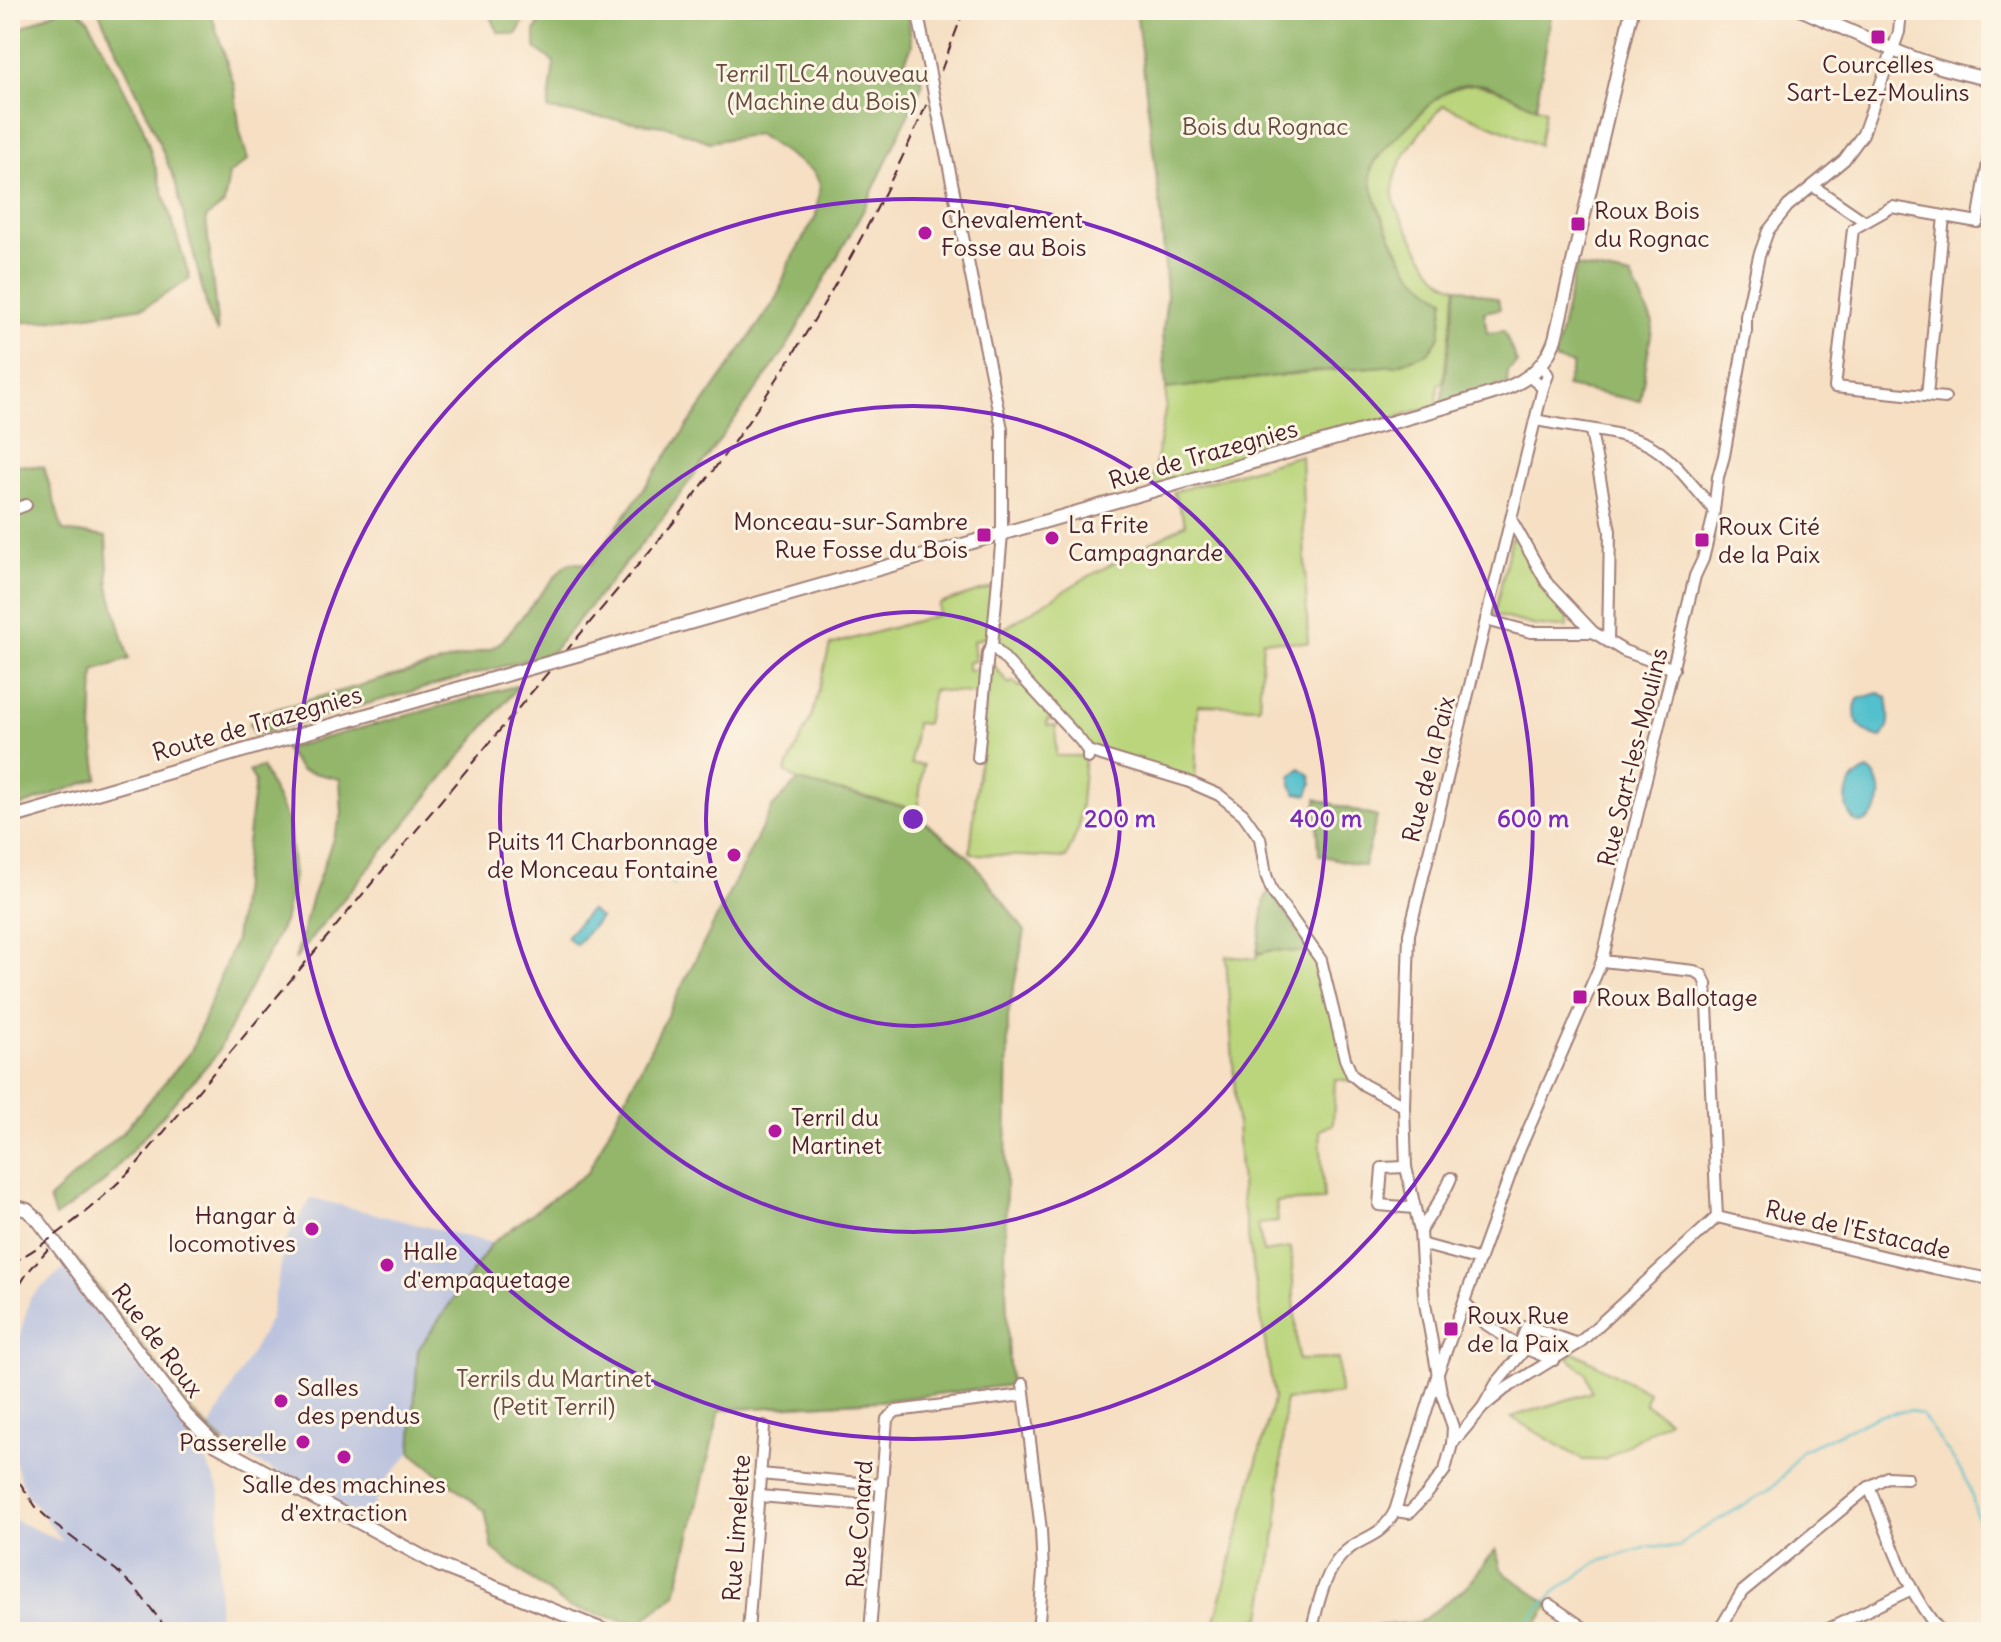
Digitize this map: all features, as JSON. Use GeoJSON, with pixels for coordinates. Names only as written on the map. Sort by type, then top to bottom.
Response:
{"type":"FeatureCollection","features":[{"type":"Feature","properties":{"kind":"main road","name":"Rue de Trazegnies"},"geometry":{"type":"LineString","coordinates":[[516,672],[1511,388],[1530,377],[1542,365],[1555,339],[1632,10]]}},
{"type":"Feature","properties":{"kind":"main road"},"geometry":{"type":"LineString","coordinates":[[1802,10],[1960,74],[1991,79]]}},
{"type":"Feature","properties":{"kind":"main road","name":"Route de Trazegnies"},"geometry":{"type":"LineString","coordinates":[[10,818],[516,672]]}},
{"type":"Feature","properties":{"kind":"main road","name":"Rue de Roux"},"geometry":{"type":"LineString","coordinates":[[10,1205],[27,1210],[38,1220],[186,1415],[210,1440],[391,1541],[457,1573],[608,1632]]}},
{"type":"Feature","properties":{"kind":"street"},"geometry":{"type":"LineString","coordinates":[[917,10],[1002,429],[1002,534],[978,758]]}},
{"type":"Feature","properties":{"kind":"street","name":"Rue Sart-les-Moulins"},"geometry":{"type":"LineString","coordinates":[[1395,1511],[1438,1373],[1518,1153],[1602,961],[1714,510],[1744,345],[1746,316],[1762,244],[1782,212],[1844,160],[1863,134],[1893,49],[1901,10]]}},
{"type":"Feature","properties":{"kind":"street"},"geometry":{"type":"LineString","coordinates":[[1945,398],[1835,387],[1853,229],[1892,207],[1978,222],[1991,159]]}},
{"type":"Feature","properties":{"kind":"street"},"geometry":{"type":"LineString","coordinates":[[1813,186],[1864,221]]}},
{"type":"Feature","properties":{"kind":"street"},"geometry":{"type":"LineString","coordinates":[[1927,396],[1944,216]]}},
{"type":"Feature","properties":{"kind":"street","name":"Rue de la Paix"},"geometry":{"type":"LineString","coordinates":[[1452,1444],[1453,1427],[1441,1392],[1424,1298],[1420,1231],[1406,1167],[1404,1106],[1409,934],[1548,375],[1542,365]]}},
{"type":"Feature","properties":{"kind":"street"},"geometry":{"type":"LineString","coordinates":[[1530,377],[1543,388]]}},
{"type":"Feature","properties":{"kind":"street"},"geometry":{"type":"LineString","coordinates":[[1536,420],[1636,440],[1659,452],[1714,510]]}},
{"type":"Feature","properties":{"kind":"street"},"geometry":{"type":"LineString","coordinates":[[1591,431],[1610,531],[1608,642]]}},
{"type":"Feature","properties":{"kind":"street"},"geometry":{"type":"LineString","coordinates":[[10,511],[26,505]]}},
{"type":"Feature","properties":{"kind":"street"},"geometry":{"type":"LineString","coordinates":[[1512,521],[1547,583],[1593,632],[1624,651],[1674,669]]}},
{"type":"Feature","properties":{"kind":"street"},"geometry":{"type":"LineString","coordinates":[[1486,620],[1531,632],[1593,632]]}},
{"type":"Feature","properties":{"kind":"street"},"geometry":{"type":"LineString","coordinates":[[992,645],[1088,754],[1187,781],[1227,800],[1243,814],[1260,838],[1272,891],[1321,960],[1345,1059],[1352,1075],[1364,1085],[1404,1106]]}},
{"type":"Feature","properties":{"kind":"street"},"geometry":{"type":"LineString","coordinates":[[1483,1407],[1505,1389],[1578,1344],[1717,1217],[1706,984],[1702,975],[1694,971],[1602,961]]}},
{"type":"Feature","properties":{"kind":"street"},"geometry":{"type":"LineString","coordinates":[[1406,1167],[1382,1168],[1379,1205],[1414,1208]]}},
{"type":"Feature","properties":{"kind":"street"},"geometry":{"type":"LineString","coordinates":[[1420,1231],[1434,1204],[1445,1194],[1451,1178]]}},
{"type":"Feature","properties":{"kind":"street","name":"Rue de l'Estacade"},"geometry":{"type":"LineString","coordinates":[[1717,1217],[1990,1280]]}},
{"type":"Feature","properties":{"kind":"street"},"geometry":{"type":"LineString","coordinates":[[1421,1244],[1480,1260]]}},
{"type":"Feature","properties":{"kind":"street"},"geometry":{"type":"LineString","coordinates":[[1990,1280],[1991,1260]]}},
{"type":"Feature","properties":{"kind":"street"},"geometry":{"type":"LineString","coordinates":[[1464,1302],[1486,1324],[1522,1348],[1554,1360]]}},
{"type":"Feature","properties":{"kind":"street"},"geometry":{"type":"LineString","coordinates":[[1311,1632],[1333,1566],[1344,1552],[1386,1527],[1395,1511],[1409,1513],[1427,1494],[1445,1470],[1452,1444],[1483,1407],[1522,1348],[1527,1326],[1578,1344]]}},
{"type":"Feature","properties":{"kind":"street","name":"Rue Conard"},"geometry":{"type":"LineString","coordinates":[[870,1632],[887,1419],[896,1411],[1023,1390],[1041,1530],[1043,1572],[1038,1632]]}},
{"type":"Feature","properties":{"kind":"street","name":"Rue Limelette"},"geometry":{"type":"LineString","coordinates":[[748,1632],[764,1426]]}},
{"type":"Feature","properties":{"kind":"street"},"geometry":{"type":"LineString","coordinates":[[760,1474],[882,1485]]}},
{"type":"Feature","properties":{"kind":"street"},"geometry":{"type":"LineString","coordinates":[[1718,1632],[1742,1592],[1869,1487],[1887,1477],[1907,1478]]}},
{"type":"Feature","properties":{"kind":"street"},"geometry":{"type":"LineString","coordinates":[[1869,1487],[1912,1589],[1929,1619],[1941,1632]]}},
{"type":"Feature","properties":{"kind":"street"},"geometry":{"type":"LineString","coordinates":[[759,1496],[880,1506]]}},
{"type":"Feature","properties":{"kind":"street"},"geometry":{"type":"LineString","coordinates":[[1822,1632],[1912,1589]]}},
{"type":"Feature","properties":{"kind":"street"},"geometry":{"type":"LineString","coordinates":[[1550,1605],[1590,1632]]}},
{"type":"Feature","properties":{"kind":"shaded area"},"geometry":{"type":"Polygon","coordinates":[[[311,1198],[492,1243],[418,1350],[411,1452],[387,1479],[366,1520],[245,1456],[209,1429],[270,1319],[286,1241],[311,1198]]]}},
{"type":"Feature","properties":{"kind":"shaded area"},"geometry":{"type":"Polygon","coordinates":[[[66,1266],[196,1442],[220,1491],[218,1632],[10,1632],[10,1518],[63,1542],[26,1493],[10,1449],[10,1372],[30,1298],[66,1266]]]}},
{"type":"Feature","properties":{"kind":"green space"},"geometry":{"type":"Polygon","coordinates":[[[10,10],[20,29],[58,10],[78,10],[88,19],[142,124],[190,279],[145,307],[10,323],[10,10]]]}},
{"type":"Feature","properties":{"kind":"green space"},"geometry":{"type":"Polygon","coordinates":[[[98,10],[210,10],[234,85],[240,132],[248,160],[229,174],[224,204],[206,218],[218,333],[210,319],[175,181],[98,10]]]}},
{"type":"Feature","properties":{"kind":"green space"},"geometry":{"type":"Polygon","coordinates":[[[488,10],[530,10],[516,35],[498,32],[488,10]]]}},
{"type":"Feature","properties":{"kind":"green space","name":"Terril TLC4 nouveau (Machine du Bois)"},"geometry":{"type":"Polygon","coordinates":[[[545,10],[907,10],[912,45],[899,75],[919,72],[923,83],[863,211],[785,350],[659,523],[551,653],[255,735],[250,723],[259,714],[490,649],[502,641],[564,566],[570,563],[591,564],[777,298],[789,263],[816,216],[820,184],[814,172],[757,134],[710,142],[669,127],[548,110],[554,62],[535,48],[535,32],[545,10]]]}},
{"type":"Feature","properties":{"kind":"green space","name":"Bois du Rognac"},"geometry":{"type":"Polygon","coordinates":[[[1136,10],[1552,10],[1536,107],[1481,84],[1456,87],[1428,106],[1373,163],[1371,173],[1376,200],[1395,245],[1415,276],[1444,299],[1440,336],[1428,353],[1396,365],[1166,389],[1163,331],[1167,296],[1161,214],[1136,10]]]}},
{"type":"Feature","properties":{"kind":"green space"},"geometry":{"type":"Polygon","coordinates":[[[1473,84],[1497,89],[1545,110],[1539,145],[1443,105],[1407,151],[1395,177],[1395,204],[1403,221],[1435,272],[1457,287],[1443,382],[1438,384],[1437,405],[1151,488],[1166,389],[1396,365],[1444,299],[1407,266],[1378,207],[1370,175],[1389,144],[1425,108],[1447,91],[1473,84]]]}},
{"type":"Feature","properties":{"kind":"green space"},"geometry":{"type":"Polygon","coordinates":[[[1576,266],[1631,277],[1653,323],[1640,401],[1566,387],[1573,365],[1554,359],[1576,266]]]}},
{"type":"Feature","properties":{"kind":"green space"},"geometry":{"type":"Polygon","coordinates":[[[1457,287],[1498,299],[1500,309],[1484,312],[1487,333],[1504,331],[1517,363],[1508,371],[1507,384],[1441,404],[1457,287]]]}},
{"type":"Feature","properties":{"kind":"green space"},"geometry":{"type":"Polygon","coordinates":[[[10,454],[11,464],[44,467],[63,531],[106,537],[109,588],[129,659],[94,671],[92,732],[98,778],[10,810],[10,454]]]}},
{"type":"Feature","properties":{"kind":"green space"},"geometry":{"type":"Polygon","coordinates":[[[1301,455],[1308,643],[1263,640],[1259,707],[1198,705],[1195,782],[1095,751],[998,646],[997,633],[1080,581],[1186,524],[1173,492],[1301,455]]]}},
{"type":"Feature","properties":{"kind":"green space"},"geometry":{"type":"Polygon","coordinates":[[[1512,537],[1520,539],[1539,580],[1569,614],[1567,627],[1537,626],[1494,615],[1512,537]]]}},
{"type":"Feature","properties":{"kind":"green space"},"geometry":{"type":"Polygon","coordinates":[[[993,587],[989,636],[973,641],[975,661],[968,662],[968,670],[984,669],[982,694],[933,690],[926,724],[916,723],[911,764],[923,765],[917,816],[906,807],[798,781],[785,772],[813,713],[830,645],[938,615],[939,604],[993,587]]]}},
{"type":"Feature","properties":{"kind":"green space"},"geometry":{"type":"Polygon","coordinates":[[[990,661],[1009,684],[1013,681],[1019,687],[1023,684],[1058,720],[1047,720],[1047,725],[1056,726],[1056,756],[1085,756],[1079,827],[1066,858],[970,852],[990,661]]]}},
{"type":"Feature","properties":{"kind":"green space"},"geometry":{"type":"Polygon","coordinates":[[[519,685],[295,960],[311,900],[342,814],[340,779],[301,770],[284,749],[519,685]]]}},
{"type":"Feature","properties":{"kind":"green space"},"geometry":{"type":"Polygon","coordinates":[[[262,767],[288,822],[294,876],[284,922],[216,1055],[103,1183],[55,1217],[49,1199],[124,1131],[191,1051],[235,940],[255,781],[249,771],[262,767]]]}},
{"type":"Feature","properties":{"kind":"green space","name":"Terrils du Martinet (Petit Terril)"},"geometry":{"type":"Polygon","coordinates":[[[798,781],[906,807],[970,858],[1025,931],[1008,1016],[1005,1263],[1010,1385],[880,1401],[720,1410],[676,1594],[638,1624],[568,1607],[493,1550],[485,1511],[411,1452],[418,1350],[492,1243],[588,1172],[773,806],[798,781]]]}},
{"type":"Feature","properties":{"kind":"green space"},"geometry":{"type":"Polygon","coordinates":[[[1316,799],[1377,817],[1364,866],[1319,855],[1316,799]]]}},
{"type":"Feature","properties":{"kind":"green space"},"geometry":{"type":"Polygon","coordinates":[[[1270,891],[1313,953],[1273,950],[1257,954],[1265,898],[1270,891]]]}},
{"type":"Feature","properties":{"kind":"green space"},"geometry":{"type":"Polygon","coordinates":[[[1273,950],[1313,953],[1321,965],[1353,1081],[1335,1079],[1333,1124],[1320,1130],[1324,1200],[1276,1202],[1278,1222],[1258,1224],[1263,1252],[1291,1248],[1298,1360],[1338,1359],[1340,1394],[1285,1400],[1277,1526],[1262,1616],[1253,1620],[1248,1632],[1212,1632],[1274,1397],[1242,1200],[1226,956],[1256,959],[1257,954],[1273,950]]]}},
{"type":"Feature","properties":{"kind":"green space"},"geometry":{"type":"Polygon","coordinates":[[[77,1259],[195,1415],[224,1445],[204,1428],[77,1259]]]}},
{"type":"Feature","properties":{"kind":"green space"},"geometry":{"type":"Polygon","coordinates":[[[1574,1352],[1648,1392],[1645,1403],[1668,1420],[1604,1460],[1583,1460],[1511,1417],[1592,1392],[1586,1373],[1568,1358],[1574,1352]]]}},
{"type":"Feature","properties":{"kind":"green space"},"geometry":{"type":"Polygon","coordinates":[[[1496,1549],[1501,1568],[1506,1574],[1550,1605],[1531,1632],[1379,1632],[1376,1626],[1420,1622],[1466,1587],[1496,1549]]]}},
{"type":"Feature","properties":{"kind":"water"},"geometry":{"type":"Polygon","coordinates":[[[1878,693],[1887,697],[1889,714],[1889,724],[1881,738],[1863,729],[1855,712],[1858,699],[1878,693]]]}},
{"type":"Feature","properties":{"kind":"water"},"geometry":{"type":"Polygon","coordinates":[[[1300,768],[1310,775],[1312,784],[1308,795],[1296,793],[1291,785],[1291,777],[1300,768]]]}},
{"type":"Feature","properties":{"kind":"water"},"geometry":{"type":"Polygon","coordinates":[[[1868,770],[1878,783],[1880,801],[1872,816],[1857,823],[1847,810],[1847,794],[1854,780],[1868,770]]]}},
{"type":"Feature","properties":{"kind":"water"},"geometry":{"type":"Polygon","coordinates":[[[590,910],[600,918],[576,945],[566,937],[590,910]]]}},
{"type":"Feature","properties":{"kind":"waterway"},"geometry":{"type":"LineString","coordinates":[[673,886],[677,872]]}},
{"type":"Feature","properties":{"kind":"waterway"},"geometry":{"type":"LineString","coordinates":[[1520,1632],[1555,1592],[1597,1562],[1651,1546],[1679,1547],[1691,1536],[1769,1490],[1783,1477],[1801,1451],[1877,1416],[1910,1410],[1922,1415],[1957,1465],[1970,1488],[1978,1521],[1991,1547]]}},
{"type":"Feature","properties":{"kind":"railway"},"geometry":{"type":"LineString","coordinates":[[941,71],[964,10]]}},
{"type":"Feature","properties":{"kind":"railway"},"geometry":{"type":"LineString","coordinates":[[10,1264],[77,1219],[137,1164],[674,522],[782,371],[846,266],[928,101]]}},
{"type":"Feature","properties":{"kind":"railway"},"geometry":{"type":"LineString","coordinates":[[10,1300],[48,1249]]}},
{"type":"Feature","properties":{"kind":"railway"},"geometry":{"type":"LineString","coordinates":[[10,1468],[36,1507],[116,1570],[136,1589],[169,1632]]}},
{"type":"Feature","properties":{"kind":"place","name":"Courcelles Sart-Lez-Moulins"},"geometry":{"type":"Point","coordinates":[1878,37]}},
{"type":"Feature","properties":{"kind":"place","name":"Roux Bois du Rognac"},"geometry":{"type":"Point","coordinates":[1578,224]}},
{"type":"Feature","properties":{"kind":"place","name":"Chevalement Fosse au Bois"},"geometry":{"type":"Point","coordinates":[925,233]}},
{"type":"Feature","properties":{"kind":"place","name":"Monceau-sur-Sambre Rue Fosse du Bois"},"geometry":{"type":"Point","coordinates":[984,535]}},
{"type":"Feature","properties":{"kind":"place","name":"La Frite Campagnarde"},"geometry":{"type":"Point","coordinates":[1052,538]}},
{"type":"Feature","properties":{"kind":"place","name":"Roux Cité de la Paix"},"geometry":{"type":"Point","coordinates":[1702,540]}},
{"type":"Feature","properties":{"kind":"place","name":"Puits 11 Charbonnage de Monceau Fontaine"},"geometry":{"type":"Point","coordinates":[734,855]}},
{"type":"Feature","properties":{"kind":"place","name":"Roux Ballotage"},"geometry":{"type":"Point","coordinates":[1580,997]}},
{"type":"Feature","properties":{"kind":"place","name":"Terril du Martinet"},"geometry":{"type":"Point","coordinates":[775,1131]}},
{"type":"Feature","properties":{"kind":"place","name":"Hangar à locomotives"},"geometry":{"type":"Point","coordinates":[312,1229]}},
{"type":"Feature","properties":{"kind":"place","name":"Halle d'empaquetage"},"geometry":{"type":"Point","coordinates":[387,1265]}},
{"type":"Feature","properties":{"kind":"place","name":"Roux Rue de la Paix"},"geometry":{"type":"Point","coordinates":[1451,1329]}},
{"type":"Feature","properties":{"kind":"place","name":"Salles des pendus"},"geometry":{"type":"Point","coordinates":[281,1401]}},
{"type":"Feature","properties":{"kind":"place","name":"Passerelle"},"geometry":{"type":"Point","coordinates":[303,1442]}},
{"type":"Feature","properties":{"kind":"place","name":"Salle des machines d'extraction"},"geometry":{"type":"Point","coordinates":[344,1457]}}]}
